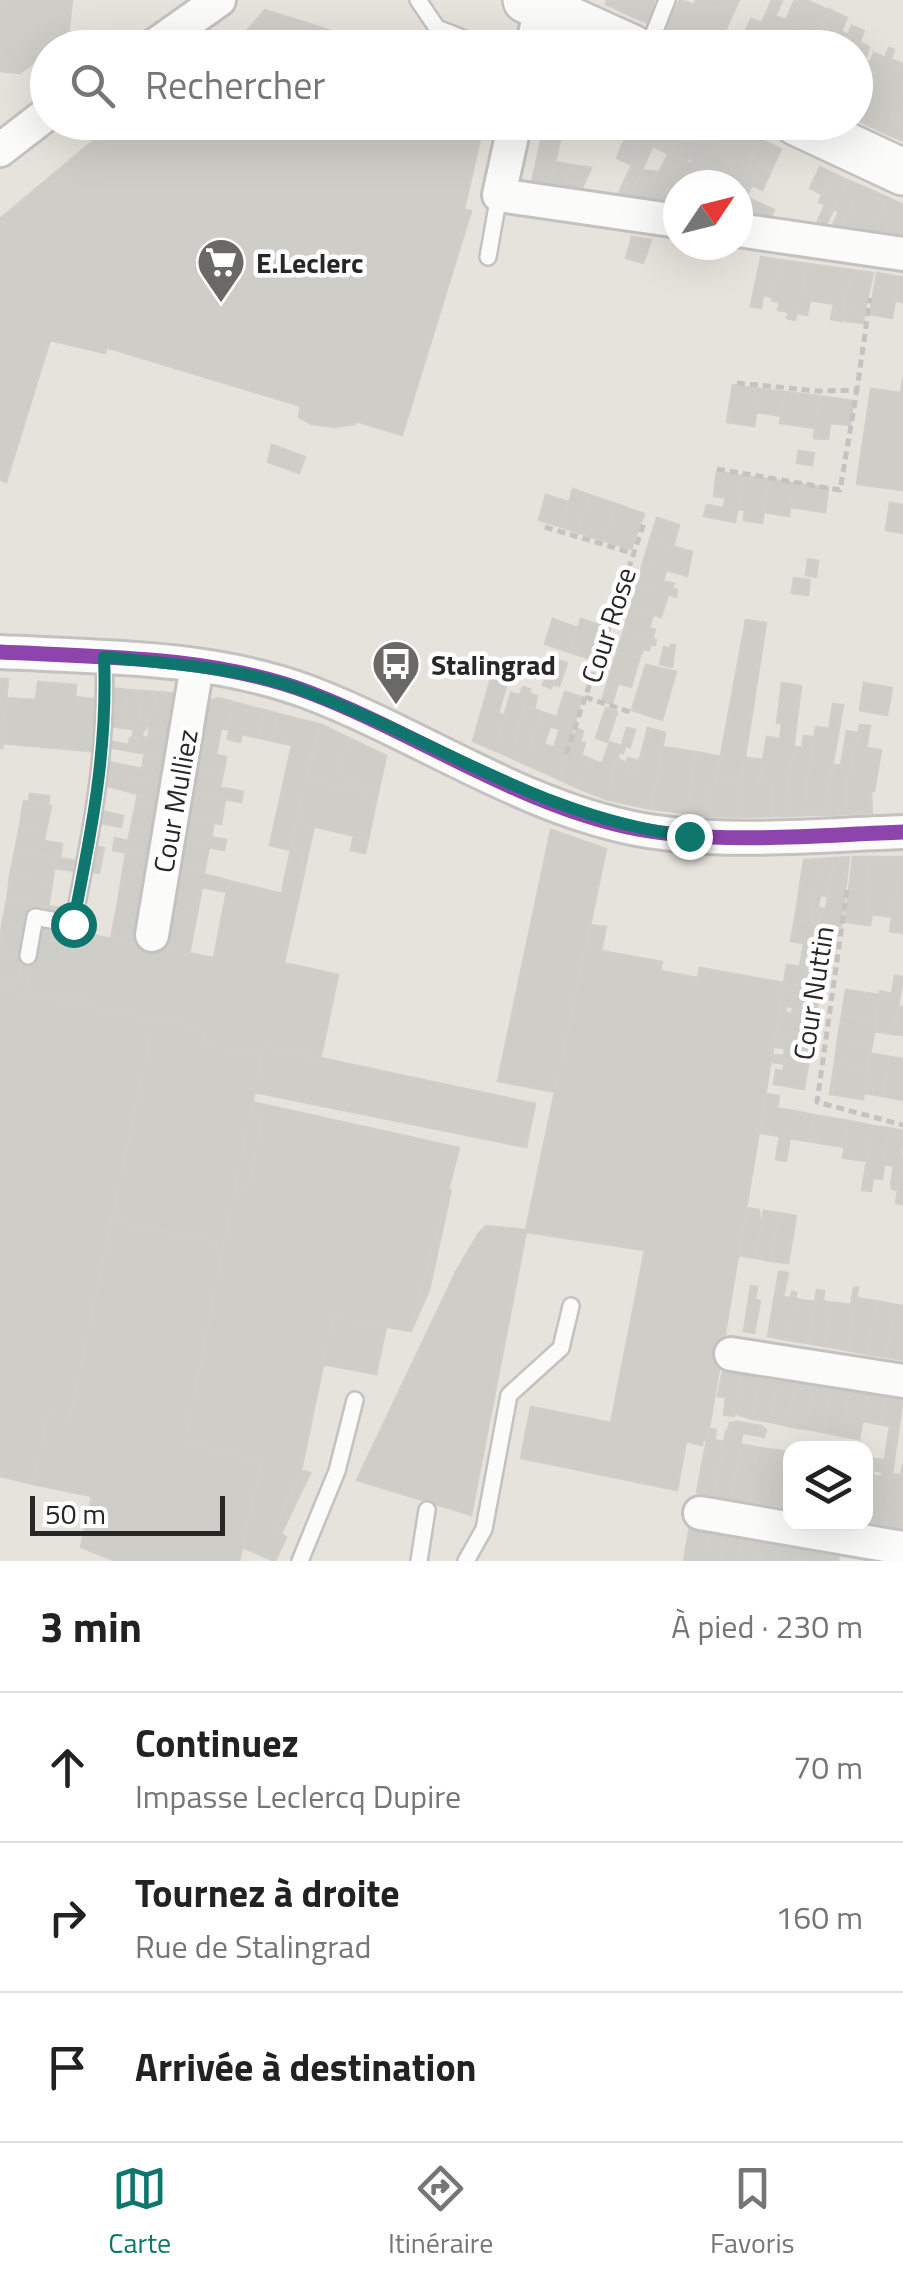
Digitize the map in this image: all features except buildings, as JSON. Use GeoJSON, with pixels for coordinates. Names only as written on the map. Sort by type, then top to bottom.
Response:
{"type":"FeatureCollection","features":[{"type":"Feature","properties":{"kind":"main road"},"geometry":{"type":"LineString","coordinates":[[540,14],[585,30]]}},
{"type":"Feature","properties":{"kind":"main road"},"geometry":{"type":"LineString","coordinates":[[835,140],[903,172]]}},
{"type":"Feature","properties":{"kind":"street"},"geometry":{"type":"LineString","coordinates":[[176,30],[219,0]]}},
{"type":"Feature","properties":{"kind":"street"},"geometry":{"type":"LineString","coordinates":[[1,146],[30,126]]}},
{"type":"Feature","properties":{"kind":"street"},"geometry":{"type":"LineString","coordinates":[[511,140],[499,195],[663,219]]}},
{"type":"Feature","properties":{"kind":"street"},"geometry":{"type":"LineString","coordinates":[[753,232],[903,254]]}},
{"type":"Feature","properties":{"kind":"street"},"geometry":{"type":"LineString","coordinates":[[0,652],[197,666],[305,691],[560,779],[637,828],[689,836],[903,832]]}},
{"type":"Feature","properties":{"kind":"street","name":"Cour Mulliez"},"geometry":{"type":"LineString","coordinates":[[152,935],[197,666]]}},
{"type":"Feature","properties":{"kind":"street"},"geometry":{"type":"LineString","coordinates":[[731,1354],[903,1381]]}},
{"type":"Feature","properties":{"kind":"street"},"geometry":{"type":"LineString","coordinates":[[700,1513],[903,1548]]}},
{"type":"Feature","properties":{"kind":"lane"},"geometry":{"type":"LineString","coordinates":[[418,0],[442,30]]}},
{"type":"Feature","properties":{"kind":"lane"},"geometry":{"type":"LineString","coordinates":[[656,30],[668,0]]}},
{"type":"Feature","properties":{"kind":"lane"},"geometry":{"type":"LineString","coordinates":[[488,257],[499,195]]}},
{"type":"Feature","properties":{"kind":"lane"},"geometry":{"type":"LineString","coordinates":[[28,956],[35,917],[73,924],[99,796],[106,701],[104,657]]}},
{"type":"Feature","properties":{"kind":"lane"},"geometry":{"type":"LineString","coordinates":[[466,1561],[484,1529],[509,1395],[560,1348],[571,1306]]}},
{"type":"Feature","properties":{"kind":"lane"},"geometry":{"type":"LineString","coordinates":[[300,1561],[337,1471],[355,1400]]}},
{"type":"Feature","properties":{"kind":"lane"},"geometry":{"type":"LineString","coordinates":[[419,1561],[426,1510]]}},
{"type":"Feature","properties":{"kind":"path"},"geometry":{"type":"LineString","coordinates":[[718,469],[840,490],[870,298]]}},
{"type":"Feature","properties":{"kind":"path"},"geometry":{"type":"LineString","coordinates":[[737,383],[818,391],[857,390]]}},
{"type":"Feature","properties":{"kind":"path","name":"Cour Rose"},"geometry":{"type":"LineString","coordinates":[[560,779],[644,523]]}},
{"type":"Feature","properties":{"kind":"path","name":"Cour Rose"},"geometry":{"type":"LineString","coordinates":[[545,527],[632,554]]}},
{"type":"Feature","properties":{"kind":"path","name":"Cour Rose"},"geometry":{"type":"LineString","coordinates":[[585,697],[630,712]]}},
{"type":"Feature","properties":{"kind":"path","name":"Cour Nuttin"},"geometry":{"type":"LineString","coordinates":[[847,890],[818,1102],[903,1125]]}},
{"type":"Feature","properties":{"kind":"transit line"},"geometry":{"type":"LineString","coordinates":[[0,652],[156,660],[271,680],[349,709],[552,804],[637,829],[736,838],[903,832]]}},
{"type":"Feature","properties":{"kind":"place","name":"E.Leclerc"},"geometry":{"type":"Point","coordinates":[221,304]}},
{"type":"Feature","properties":{"kind":"place","name":"Stalingrad"},"geometry":{"type":"Point","coordinates":[396,706]}},
{"type":"Feature","properties":{"kind":"route"},"geometry":{"type":"LineString","coordinates":[[73,924],[99,796],[106,701],[104,657],[197,666],[305,691],[553,804],[608,822],[689,836]]}}]}
